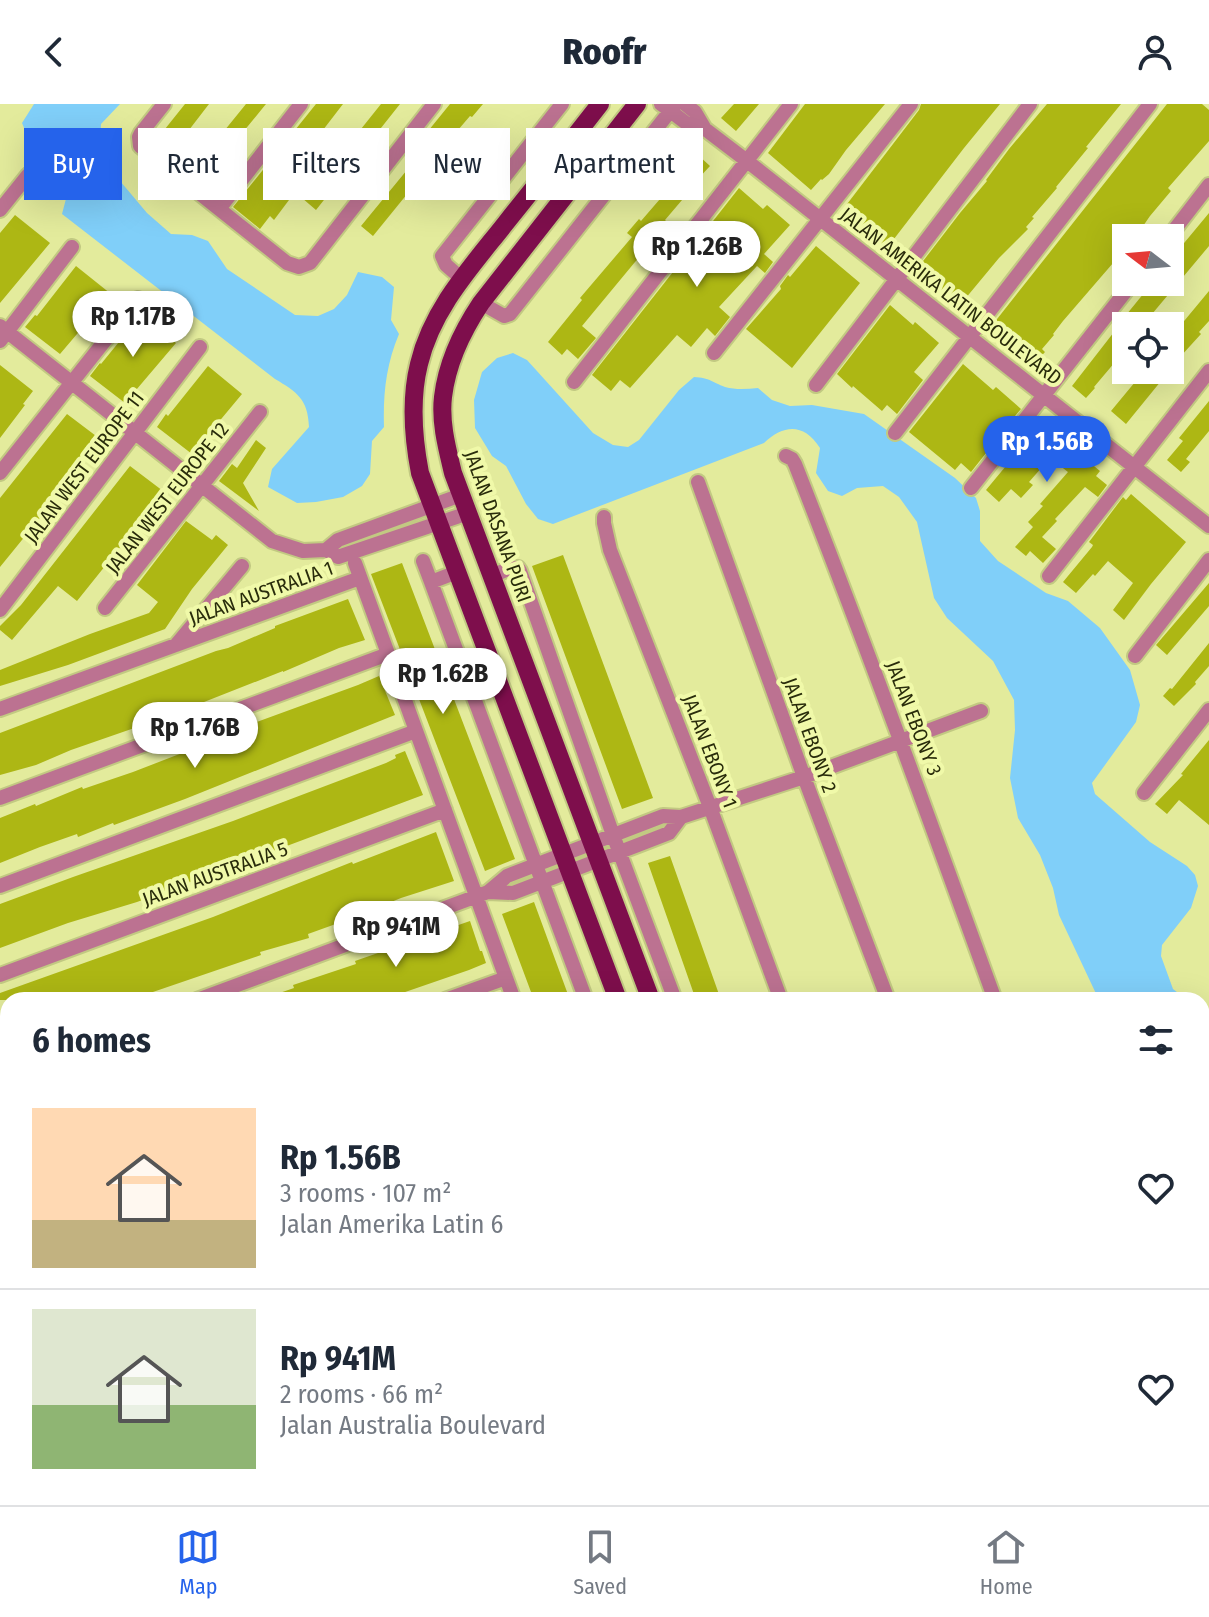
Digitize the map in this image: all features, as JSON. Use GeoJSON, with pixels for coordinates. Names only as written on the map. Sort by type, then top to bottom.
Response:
{"type":"FeatureCollection","features":[{"type":"Feature","properties":{"kind":"main road"},"geometry":{"type":"LineString","coordinates":[[600,104],[462,279],[433,323],[419,363],[413,402],[414,444],[420,473],[615,992]]}},
{"type":"Feature","properties":{"kind":"main road","name":"JALAN DASANA PURI"},"geometry":{"type":"LineString","coordinates":[[637,104],[467,324],[450,364],[442,398],[444,435],[453,473],[648,992]]}},
{"type":"Feature","properties":{"kind":"street"},"geometry":{"type":"LineString","coordinates":[[164,104],[141,133],[139,142],[143,149],[287,263],[299,267],[310,263],[434,104]]}},
{"type":"Feature","properties":{"kind":"street"},"geometry":{"type":"LineString","coordinates":[[219,209],[301,104]]}},
{"type":"Feature","properties":{"kind":"street"},"geometry":{"type":"LineString","coordinates":[[462,279],[446,265],[442,256],[562,104]]}},
{"type":"Feature","properties":{"kind":"street"},"geometry":{"type":"LineString","coordinates":[[685,104],[695,112],[705,129]]}},
{"type":"Feature","properties":{"kind":"street"},"geometry":{"type":"LineString","coordinates":[[574,382],[791,104]]}},
{"type":"Feature","properties":{"kind":"street"},"geometry":{"type":"LineString","coordinates":[[714,353],[911,104]]}},
{"type":"Feature","properties":{"kind":"street"},"geometry":{"type":"LineString","coordinates":[[816,385],[1030,104]]}},
{"type":"Feature","properties":{"kind":"street"},"geometry":{"type":"LineString","coordinates":[[895,433],[1150,104]]}},
{"type":"Feature","properties":{"kind":"street"},"geometry":{"type":"LineString","coordinates":[[481,303],[504,316],[510,314],[669,106],[686,123],[705,129]]}},
{"type":"Feature","properties":{"kind":"street","name":"JALAN AMERIKA LATIN BOULEVARD"},"geometry":{"type":"LineString","coordinates":[[705,129],[1209,526]]}},
{"type":"Feature","properties":{"kind":"street"},"geometry":{"type":"LineString","coordinates":[[0,210],[24,180]]}},
{"type":"Feature","properties":{"kind":"street"},"geometry":{"type":"LineString","coordinates":[[1179,224],[1209,185]]}},
{"type":"Feature","properties":{"kind":"street"},"geometry":{"type":"LineString","coordinates":[[72,247],[2,333],[72,382],[272,541],[303,551],[326,550],[338,557],[468,513]]}},
{"type":"Feature","properties":{"kind":"street"},"geometry":{"type":"LineString","coordinates":[[971,488],[1122,296]]}},
{"type":"Feature","properties":{"kind":"street"},"geometry":{"type":"LineString","coordinates":[[0,473],[138,299]]}},
{"type":"Feature","properties":{"kind":"street","name":"JALAN WEST EUROPE 11"},"geometry":{"type":"LineString","coordinates":[[0,610],[200,347]]}},
{"type":"Feature","properties":{"kind":"street"},"geometry":{"type":"LineString","coordinates":[[1049,576],[1209,371]]}},
{"type":"Feature","properties":{"kind":"street","name":"JALAN WEST EUROPE 12"},"geometry":{"type":"LineString","coordinates":[[105,608],[260,412]]}},
{"type":"Feature","properties":{"kind":"street","name":"JALAN EBONY 3"},"geometry":{"type":"LineString","coordinates":[[786,456],[795,464],[902,742],[992,992]]}},
{"type":"Feature","properties":{"kind":"street","name":"JALAN EBONY 2"},"geometry":{"type":"LineString","coordinates":[[698,482],[885,992]]}},
{"type":"Feature","properties":{"kind":"street"},"geometry":{"type":"LineString","coordinates":[[326,550],[338,540],[461,495]]}},
{"type":"Feature","properties":{"kind":"street","name":"JALAN EBONY 1"},"geometry":{"type":"LineString","coordinates":[[604,517],[610,550],[778,992]]}},
{"type":"Feature","properties":{"kind":"street"},"geometry":{"type":"LineString","coordinates":[[1135,656],[1209,560]]}},
{"type":"Feature","properties":{"kind":"street"},"geometry":{"type":"LineString","coordinates":[[423,561],[583,992]]}},
{"type":"Feature","properties":{"kind":"street"},"geometry":{"type":"LineString","coordinates":[[355,563],[445,810],[482,894],[511,992]]}},
{"type":"Feature","properties":{"kind":"street","name":"JALAN AUSTRALIA 1"},"geometry":{"type":"LineString","coordinates":[[176,645],[242,566]]}},
{"type":"Feature","properties":{"kind":"street"},"geometry":{"type":"LineString","coordinates":[[492,576],[508,569],[518,568],[520,571],[672,992]]}},
{"type":"Feature","properties":{"kind":"street"},"geometry":{"type":"LineString","coordinates":[[431,582],[457,572]]}},
{"type":"Feature","properties":{"kind":"street","name":"JALAN AUSTRALIA 1"},"geometry":{"type":"LineString","coordinates":[[0,709],[360,578]]}},
{"type":"Feature","properties":{"kind":"street"},"geometry":{"type":"LineString","coordinates":[[0,798],[388,654]]}},
{"type":"Feature","properties":{"kind":"street"},"geometry":{"type":"LineString","coordinates":[[1144,793],[1209,710]]}},
{"type":"Feature","properties":{"kind":"street"},"geometry":{"type":"LineString","coordinates":[[595,852],[613,835],[663,816],[681,817],[804,777],[981,711]]}},
{"type":"Feature","properties":{"kind":"street"},"geometry":{"type":"LineString","coordinates":[[0,886],[416,731]]}},
{"type":"Feature","properties":{"kind":"street","name":"JALAN AUSTRALIA 5"},"geometry":{"type":"LineString","coordinates":[[0,975],[445,810]]}},
{"type":"Feature","properties":{"kind":"street"},"geometry":{"type":"LineString","coordinates":[[219,992],[482,894],[507,876],[536,864],[567,862],[595,852],[620,852],[669,833],[681,817]]}},
{"type":"Feature","properties":{"kind":"street"},"geometry":{"type":"LineString","coordinates":[[482,894],[513,893],[542,882],[567,862]]}},
{"type":"Feature","properties":{"kind":"street"},"geometry":{"type":"LineString","coordinates":[[467,992],[506,978]]}},
{"type":"Feature","properties":{"kind":"water"},"geometry":{"type":"Polygon","coordinates":[[[34,104],[120,104],[101,128],[24,128],[22,123],[34,104]]]}},
{"type":"Feature","properties":{"kind":"water"},"geometry":{"type":"Polygon","coordinates":[[[122,183],[147,213],[171,234],[192,235],[208,241],[227,269],[295,315],[318,316],[334,309],[347,295],[358,272],[382,277],[394,287],[391,320],[399,334],[386,380],[384,427],[372,441],[370,474],[362,486],[343,497],[297,503],[268,487],[272,469],[309,427],[300,397],[62,214],[66,200],[122,200],[122,183]]]}},
{"type":"Feature","properties":{"kind":"water"},"geometry":{"type":"Polygon","coordinates":[[[513,353],[527,360],[593,433],[613,445],[628,447],[639,440],[679,390],[694,377],[729,388],[758,388],[772,400],[790,406],[812,405],[864,414],[955,478],[976,498],[980,511],[980,541],[998,561],[1046,593],[1068,601],[1100,628],[1130,670],[1140,705],[1136,722],[1092,783],[1095,794],[1150,842],[1187,866],[1195,875],[1198,886],[1191,908],[1162,945],[1161,956],[1177,992],[1095,992],[1059,915],[1053,888],[1040,855],[1018,818],[1010,778],[1015,730],[1014,700],[993,661],[947,618],[934,598],[917,522],[899,497],[883,486],[857,488],[842,496],[828,491],[816,473],[820,448],[807,434],[794,429],[779,432],[764,443],[553,524],[538,519],[526,504],[506,466],[492,456],[475,428],[474,400],[482,372],[497,358],[513,353]]]}},
{"type":"Feature","properties":{"kind":"building"},"geometry":{"type":"Polygon","coordinates":[[[185,104],[209,104],[191,128],[166,128],[185,104]]]}},
{"type":"Feature","properties":{"kind":"building"},"geometry":{"type":"Polygon","coordinates":[[[246,104],[266,104],[246,128],[227,128],[246,104]]]}},
{"type":"Feature","properties":{"kind":"building"},"geometry":{"type":"Polygon","coordinates":[[[316,104],[343,104],[325,128],[297,128],[316,104]]]}},
{"type":"Feature","properties":{"kind":"building"},"geometry":{"type":"Polygon","coordinates":[[[381,104],[400,104],[381,128],[362,128],[381,104]]]}},
{"type":"Feature","properties":{"kind":"building"},"geometry":{"type":"Polygon","coordinates":[[[450,104],[483,104],[460,128],[431,128],[450,104]]]}},
{"type":"Feature","properties":{"kind":"building"},"geometry":{"type":"Polygon","coordinates":[[[734,104],[759,104],[736,131],[721,118],[734,104]]]}},
{"type":"Feature","properties":{"kind":"building"},"geometry":{"type":"Polygon","coordinates":[[[805,104],[885,104],[829,174],[811,190],[768,153],[805,104]]]}},
{"type":"Feature","properties":{"kind":"building"},"geometry":{"type":"Polygon","coordinates":[[[921,104],[1000,104],[887,248],[841,212],[921,104]]]}},
{"type":"Feature","properties":{"kind":"building"},"geometry":{"type":"Polygon","coordinates":[[[1047,104],[1121,104],[1032,217],[1026,227],[1028,229],[960,305],[917,269],[1047,104]]]}},
{"type":"Feature","properties":{"kind":"building"},"geometry":{"type":"Polygon","coordinates":[[[1167,104],[1202,104],[1209,110],[1209,141],[1168,188],[1171,191],[1144,224],[1112,224],[1112,264],[1063,321],[1036,362],[990,328],[1167,104]]]}},
{"type":"Feature","properties":{"kind":"building"},"geometry":{"type":"Polygon","coordinates":[[[703,160],[710,166],[703,174],[703,160]]]}},
{"type":"Feature","properties":{"kind":"building"},"geometry":{"type":"Polygon","coordinates":[[[263,170],[263,200],[289,200],[274,220],[270,216],[260,229],[233,207],[239,200],[247,200],[247,190],[263,170]]]}},
{"type":"Feature","properties":{"kind":"building"},"geometry":{"type":"Polygon","coordinates":[[[405,172],[405,197],[373,236],[361,226],[382,200],[389,200],[389,192],[405,172]]]}},
{"type":"Feature","properties":{"kind":"building"},"geometry":{"type":"Polygon","coordinates":[[[739,188],[763,209],[767,205],[790,225],[764,254],[773,262],[765,273],[757,266],[719,307],[730,317],[715,336],[707,328],[691,347],[677,335],[630,388],[620,380],[611,391],[592,375],[739,188]]]}},
{"type":"Feature","properties":{"kind":"building"},"geometry":{"type":"Polygon","coordinates":[[[304,200],[324,200],[316,210],[304,200]]]}},
{"type":"Feature","properties":{"kind":"building"},"geometry":{"type":"Polygon","coordinates":[[[659,200],[682,200],[655,234],[660,238],[635,262],[582,326],[596,338],[578,359],[567,349],[562,355],[548,342],[582,300],[580,298],[632,237],[627,233],[639,219],[641,221],[659,200]]]}},
{"type":"Feature","properties":{"kind":"building"},"geometry":{"type":"Polygon","coordinates":[[[1209,213],[1209,246],[1184,276],[1184,243],[1209,213]]]}},
{"type":"Feature","properties":{"kind":"building"},"geometry":{"type":"Polygon","coordinates":[[[15,215],[50,243],[0,303],[0,233],[15,215]]]}},
{"type":"Feature","properties":{"kind":"building"},"geometry":{"type":"Polygon","coordinates":[[[816,246],[860,283],[792,368],[746,329],[781,289],[788,275],[790,277],[816,246]]]}},
{"type":"Feature","properties":{"kind":"building"},"geometry":{"type":"Polygon","coordinates":[[[76,266],[111,294],[60,354],[25,327],[76,266]]]}},
{"type":"Feature","properties":{"kind":"building"},"geometry":{"type":"Polygon","coordinates":[[[1209,291],[1209,321],[1184,353],[1184,321],[1209,291]]]}},
{"type":"Feature","properties":{"kind":"building"},"geometry":{"type":"Polygon","coordinates":[[[1142,296],[1167,296],[1154,312],[1129,312],[1142,296]]]}},
{"type":"Feature","properties":{"kind":"building"},"geometry":{"type":"Polygon","coordinates":[[[890,305],[939,343],[914,372],[923,380],[897,414],[887,405],[882,411],[837,374],[890,305]]]}},
{"type":"Feature","properties":{"kind":"building"},"geometry":{"type":"Polygon","coordinates":[[[141,315],[176,343],[125,403],[90,376],[141,315]]]}},
{"type":"Feature","properties":{"kind":"building"},"geometry":{"type":"Polygon","coordinates":[[[1112,335],[1112,366],[1095,388],[1086,398],[1072,386],[1112,335]]]}},
{"type":"Feature","properties":{"kind":"building"},"geometry":{"type":"Polygon","coordinates":[[[963,364],[1021,409],[971,472],[961,463],[955,470],[909,432],[963,364]]]}},
{"type":"Feature","properties":{"kind":"building"},"geometry":{"type":"Polygon","coordinates":[[[0,365],[33,391],[0,438],[0,365]]]}},
{"type":"Feature","properties":{"kind":"building"},"geometry":{"type":"Polygon","coordinates":[[[208,366],[242,394],[192,454],[157,427],[208,366]]]}},
{"type":"Feature","properties":{"kind":"building"},"geometry":{"type":"Polygon","coordinates":[[[1133,384],[1159,384],[1126,424],[1111,411],[1133,384]]]}},
{"type":"Feature","properties":{"kind":"building"},"geometry":{"type":"Polygon","coordinates":[[[1209,401],[1209,431],[1186,459],[1190,462],[1181,472],[1167,460],[1183,441],[1179,438],[1209,401]]]}},
{"type":"Feature","properties":{"kind":"building"},"geometry":{"type":"Polygon","coordinates":[[[67,414],[100,439],[0,567],[0,498],[67,414]]]}},
{"type":"Feature","properties":{"kind":"building"},"geometry":{"type":"Polygon","coordinates":[[[1039,423],[1064,445],[1073,434],[1085,444],[1078,453],[1100,471],[1096,476],[1107,485],[1098,497],[1085,487],[1055,519],[1057,521],[1042,537],[1056,549],[1043,563],[1030,551],[1026,556],[1015,547],[1033,527],[1028,522],[1043,506],[1040,504],[1068,472],[1050,458],[1029,482],[1033,485],[1021,498],[1011,489],[999,502],[986,490],[1039,423]]]}},
{"type":"Feature","properties":{"kind":"building"},"geometry":{"type":"Polygon","coordinates":[[[256,440],[266,448],[243,483],[259,511],[219,481],[232,464],[237,468],[256,440]]]}},
{"type":"Feature","properties":{"kind":"building"},"geometry":{"type":"Polygon","coordinates":[[[130,466],[163,491],[154,505],[77,601],[58,586],[12,640],[0,630],[0,626],[21,605],[130,466]]]}},
{"type":"Feature","properties":{"kind":"building"},"geometry":{"type":"Polygon","coordinates":[[[1131,494],[1186,542],[1124,620],[1113,610],[1133,583],[1108,561],[1076,593],[1063,582],[1092,547],[1089,542],[1123,497],[1126,500],[1131,494]]]}},
{"type":"Feature","properties":{"kind":"building"},"geometry":{"type":"Polygon","coordinates":[[[186,521],[212,540],[216,535],[228,545],[165,629],[0,686],[0,670],[149,613],[158,602],[137,585],[186,521]]]}},
{"type":"Feature","properties":{"kind":"building"},"geometry":{"type":"Polygon","coordinates":[[[563,555],[653,798],[622,809],[532,566],[563,555]]]}},
{"type":"Feature","properties":{"kind":"building"},"geometry":{"type":"Polygon","coordinates":[[[402,563],[515,859],[485,871],[371,574],[402,563]]]}},
{"type":"Feature","properties":{"kind":"building"},"geometry":{"type":"Polygon","coordinates":[[[1209,583],[1209,606],[1167,655],[1156,645],[1209,583]]]}},
{"type":"Feature","properties":{"kind":"building"},"geometry":{"type":"Polygon","coordinates":[[[348,599],[365,640],[166,717],[36,765],[0,775],[0,733],[228,648],[275,626],[348,599]]]}},
{"type":"Feature","properties":{"kind":"building"},"geometry":{"type":"Polygon","coordinates":[[[1209,643],[1209,666],[1174,706],[1163,696],[1209,643]]]}},
{"type":"Feature","properties":{"kind":"building"},"geometry":{"type":"Polygon","coordinates":[[[379,676],[395,715],[185,799],[0,863],[0,818],[82,787],[133,772],[379,676]]]}},
{"type":"Feature","properties":{"kind":"building"},"geometry":{"type":"Polygon","coordinates":[[[1209,740],[1209,825],[1179,800],[1167,814],[1155,804],[1183,775],[1209,740]]]}},
{"type":"Feature","properties":{"kind":"building"},"geometry":{"type":"Polygon","coordinates":[[[405,751],[423,795],[137,902],[0,948],[0,904],[233,821],[386,763],[405,751]]]}},
{"type":"Feature","properties":{"kind":"building"},"geometry":{"type":"Polygon","coordinates":[[[436,832],[454,881],[308,934],[309,938],[260,952],[261,955],[153,992],[3,992],[213,917],[352,862],[436,832]]]}},
{"type":"Feature","properties":{"kind":"building"},"geometry":{"type":"Polygon","coordinates":[[[670,856],[718,992],[693,992],[648,863],[670,856]]]}},
{"type":"Feature","properties":{"kind":"building"},"geometry":{"type":"Polygon","coordinates":[[[534,902],[567,992],[531,992],[502,914],[534,902]]]}},
{"type":"Feature","properties":{"kind":"building"},"geometry":{"type":"Polygon","coordinates":[[[470,921],[486,963],[405,992],[282,992],[294,988],[293,985],[356,964],[355,961],[470,921]]]}}]}
